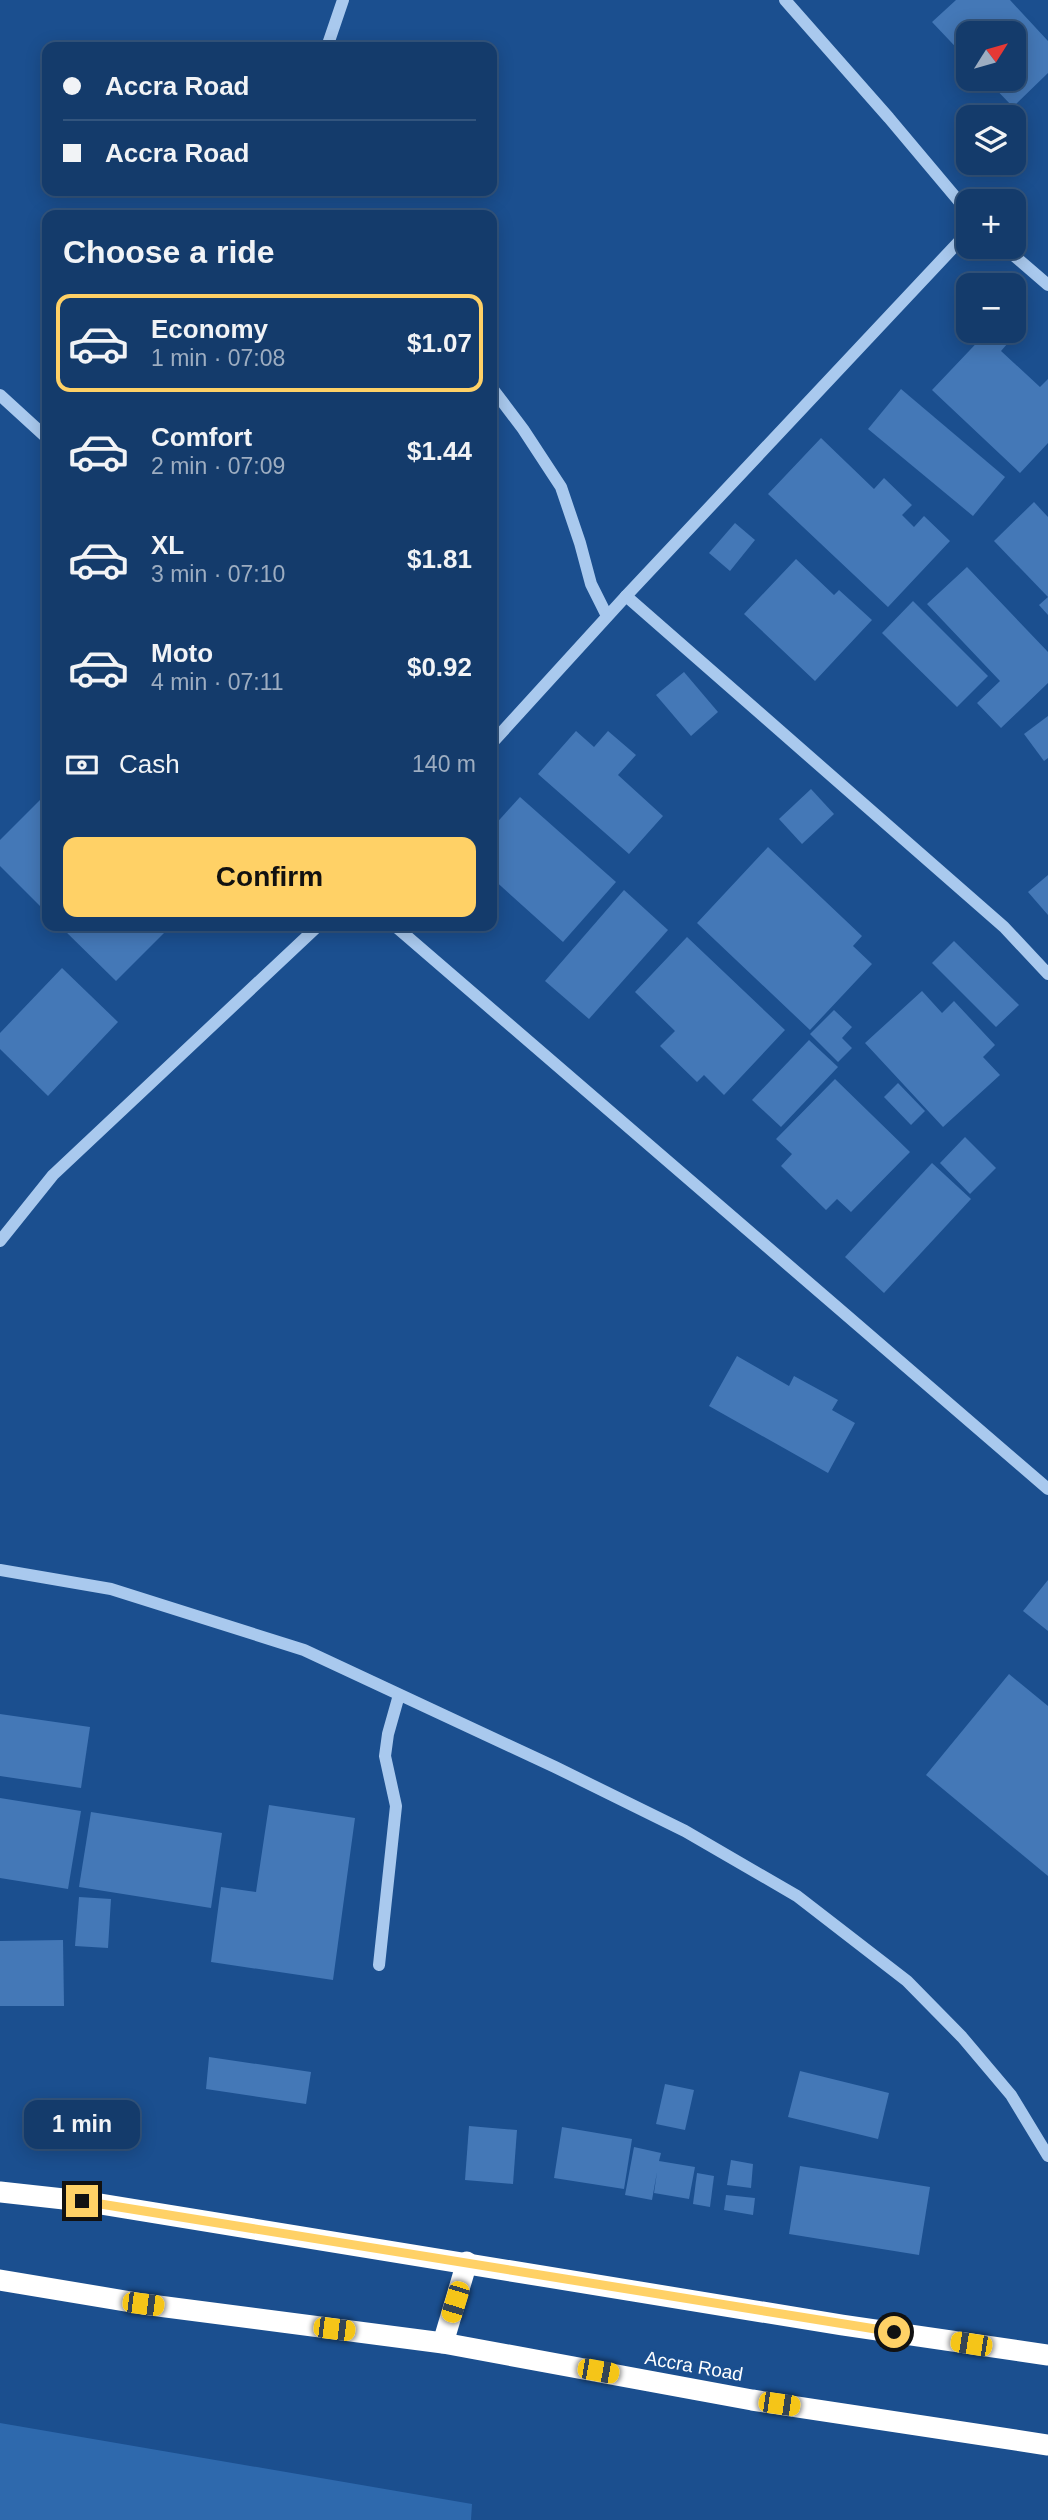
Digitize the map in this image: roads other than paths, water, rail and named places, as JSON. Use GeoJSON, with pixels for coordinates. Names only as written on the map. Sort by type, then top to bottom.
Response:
{"type":"FeatureCollection","features":[{"type":"Feature","properties":{"kind":"highway"},"geometry":{"type":"LineString","coordinates":[[0,2192],[82,2201],[842,2325],[1048,2355]]}},
{"type":"Feature","properties":{"kind":"highway"},"geometry":{"type":"LineString","coordinates":[[443,2343],[467,2262]]}},
{"type":"Feature","properties":{"kind":"highway","name":"Accra Road"},"geometry":{"type":"LineString","coordinates":[[0,2280],[143,2304],[443,2343],[752,2400],[1048,2445]]}},
{"type":"Feature","properties":{"kind":"street"},"geometry":{"type":"LineString","coordinates":[[329,42],[343,0]]}},
{"type":"Feature","properties":{"kind":"street"},"geometry":{"type":"LineString","coordinates":[[785,0],[956,198]]}},
{"type":"Feature","properties":{"kind":"street"},"geometry":{"type":"LineString","coordinates":[[497,737],[607,616],[956,245]]}},
{"type":"Feature","properties":{"kind":"street"},"geometry":{"type":"LineString","coordinates":[[1018,259],[1048,285]]}},
{"type":"Feature","properties":{"kind":"street"},"geometry":{"type":"LineString","coordinates":[[0,395],[42,433]]}},
{"type":"Feature","properties":{"kind":"street"},"geometry":{"type":"LineString","coordinates":[[497,395],[561,487],[591,584],[607,616]]}},
{"type":"Feature","properties":{"kind":"street"},"geometry":{"type":"LineString","coordinates":[[626,596],[1004,927],[1048,974]]}},
{"type":"Feature","properties":{"kind":"street"},"geometry":{"type":"LineString","coordinates":[[0,1241],[53,1175],[313,931]]}},
{"type":"Feature","properties":{"kind":"street"},"geometry":{"type":"LineString","coordinates":[[401,931],[1048,1489]]}},
{"type":"Feature","properties":{"kind":"street"},"geometry":{"type":"LineString","coordinates":[[0,1570],[111,1589],[303,1650],[673,1825],[797,1896],[907,1981],[962,2037],[1011,2095],[1048,2156]]}},
{"type":"Feature","properties":{"kind":"street"},"geometry":{"type":"LineString","coordinates":[[379,1965],[396,1806],[385,1756],[387,1734],[399,1695]]}}]}
